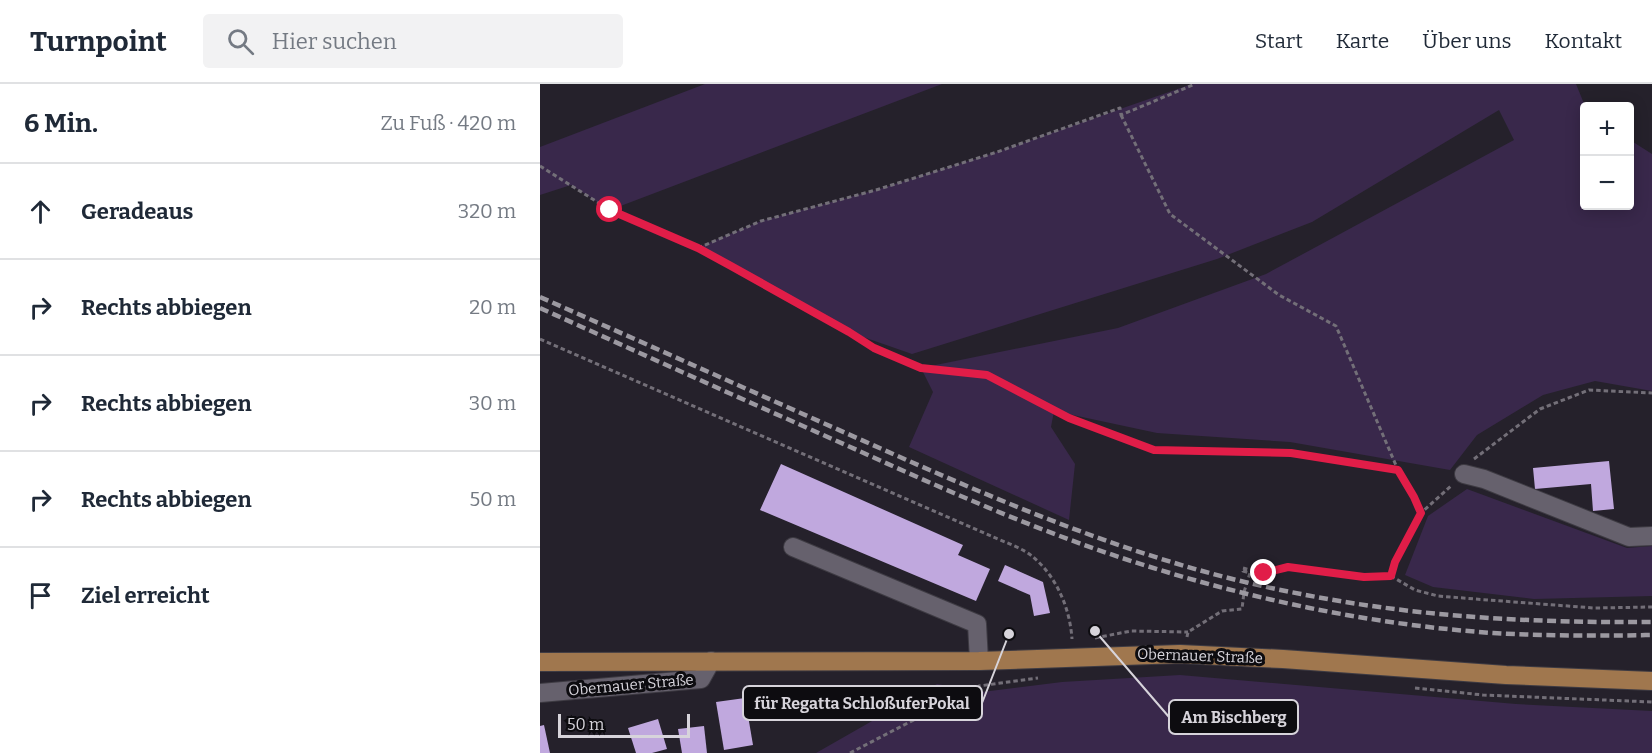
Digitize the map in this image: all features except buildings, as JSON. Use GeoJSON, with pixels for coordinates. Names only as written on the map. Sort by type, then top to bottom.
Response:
{"type":"FeatureCollection","features":[{"type":"Feature","properties":{"kind":"main road","name":"Obernauer Straße"},"geometry":{"type":"LineString","coordinates":[[540,662],[979,660],[1180,654],[1506,675],[1652,681]]}},
{"type":"Feature","properties":{"kind":"street"},"geometry":{"type":"LineString","coordinates":[[1464,474],[1484,479],[1629,537],[1652,536]]}},
{"type":"Feature","properties":{"kind":"street"},"geometry":{"type":"LineString","coordinates":[[793,547],[977,624],[979,660]]}},
{"type":"Feature","properties":{"kind":"street","name":"Obernauer Straße"},"geometry":{"type":"LineString","coordinates":[[540,693],[701,679],[711,661]]}},
{"type":"Feature","properties":{"kind":"path"},"geometry":{"type":"LineString","coordinates":[[1121,115],[1195,84]]}},
{"type":"Feature","properties":{"kind":"path"},"geometry":{"type":"LineString","coordinates":[[698,248],[761,221],[876,190],[997,152],[1120,108],[1121,115],[1170,214],[1279,294],[1336,326],[1398,470],[1421,513]]}},
{"type":"Feature","properties":{"kind":"path"},"geometry":{"type":"LineString","coordinates":[[540,166],[610,210],[698,248],[874,348],[921,368],[987,375],[1069,418],[1154,450],[1291,453],[1398,470]]}},
{"type":"Feature","properties":{"kind":"path"},"geometry":{"type":"LineString","coordinates":[[540,339],[992,536],[1032,556],[1056,583],[1071,621],[1073,656]]}},
{"type":"Feature","properties":{"kind":"path"},"geometry":{"type":"LineString","coordinates":[[1391,576],[1395,562],[1421,513],[1464,474],[1474,458],[1540,409],[1590,390],[1652,393]]}},
{"type":"Feature","properties":{"kind":"path"},"geometry":{"type":"LineString","coordinates":[[1091,639],[1131,631],[1188,632],[1222,611],[1242,609],[1250,573],[1243,571],[1243,568],[1261,573],[1288,567],[1364,577],[1391,576],[1415,590],[1438,596],[1594,608],[1652,607]]}},
{"type":"Feature","properties":{"kind":"path"},"geometry":{"type":"LineString","coordinates":[[1180,654],[1188,632]]}},
{"type":"Feature","properties":{"kind":"path"},"geometry":{"type":"LineString","coordinates":[[850,753],[979,686]]}},
{"type":"Feature","properties":{"kind":"shaded area"},"geometry":{"type":"Polygon","coordinates":[[[705,84],[942,84],[610,210],[571,185],[540,195],[540,147],[705,84]]]}},
{"type":"Feature","properties":{"kind":"shaded area"},"geometry":{"type":"Polygon","coordinates":[[[1192,84],[1576,84],[1583,102],[1580,102],[1580,210],[1634,210],[1634,143],[1652,154],[1652,391],[1595,381],[1543,395],[1477,435],[1450,470],[1290,442],[1157,433],[1054,411],[1051,427],[1075,464],[1069,520],[909,447],[933,392],[921,368],[1118,328],[1266,274],[1514,140],[1499,110],[1312,222],[1217,259],[912,354],[849,332],[697,248],[761,221],[876,190],[997,152],[1192,84]]]}},
{"type":"Feature","properties":{"kind":"shaded area"},"geometry":{"type":"Polygon","coordinates":[[[1467,489],[1627,548],[1652,546],[1652,596],[1534,599],[1433,587],[1405,575],[1428,516],[1467,489]]]}},
{"type":"Feature","properties":{"kind":"shaded area"},"geometry":{"type":"Polygon","coordinates":[[[1180,675],[1516,704],[1652,711],[1652,753],[816,753],[937,684],[982,692],[1062,682],[1180,675]]]}},
{"type":"Feature","properties":{"kind":"railway"},"geometry":{"type":"LineString","coordinates":[[540,297],[1020,508],[1130,549],[1186,566],[1243,582],[1388,608],[1520,620],[1652,622]]}},
{"type":"Feature","properties":{"kind":"railway"},"geometry":{"type":"LineString","coordinates":[[540,308],[1000,512],[1073,541],[1189,579],[1318,610],[1405,624],[1513,634],[1652,635]]}},
{"type":"Feature","properties":{"kind":"place","name":"Am Bischberg"},"geometry":{"type":"Point","coordinates":[1095,631]}},
{"type":"Feature","properties":{"kind":"place","name":"für Regatta SchloßuferPokal"},"geometry":{"type":"Point","coordinates":[1009,634]}},
{"type":"Feature","properties":{"kind":"route"},"geometry":{"type":"LineString","coordinates":[[610,210],[698,248],[874,348],[921,368],[987,375],[1069,418],[1154,450],[1291,453],[1398,470],[1421,513],[1395,562],[1391,576],[1364,577],[1288,567],[1264,573]]}}]}
